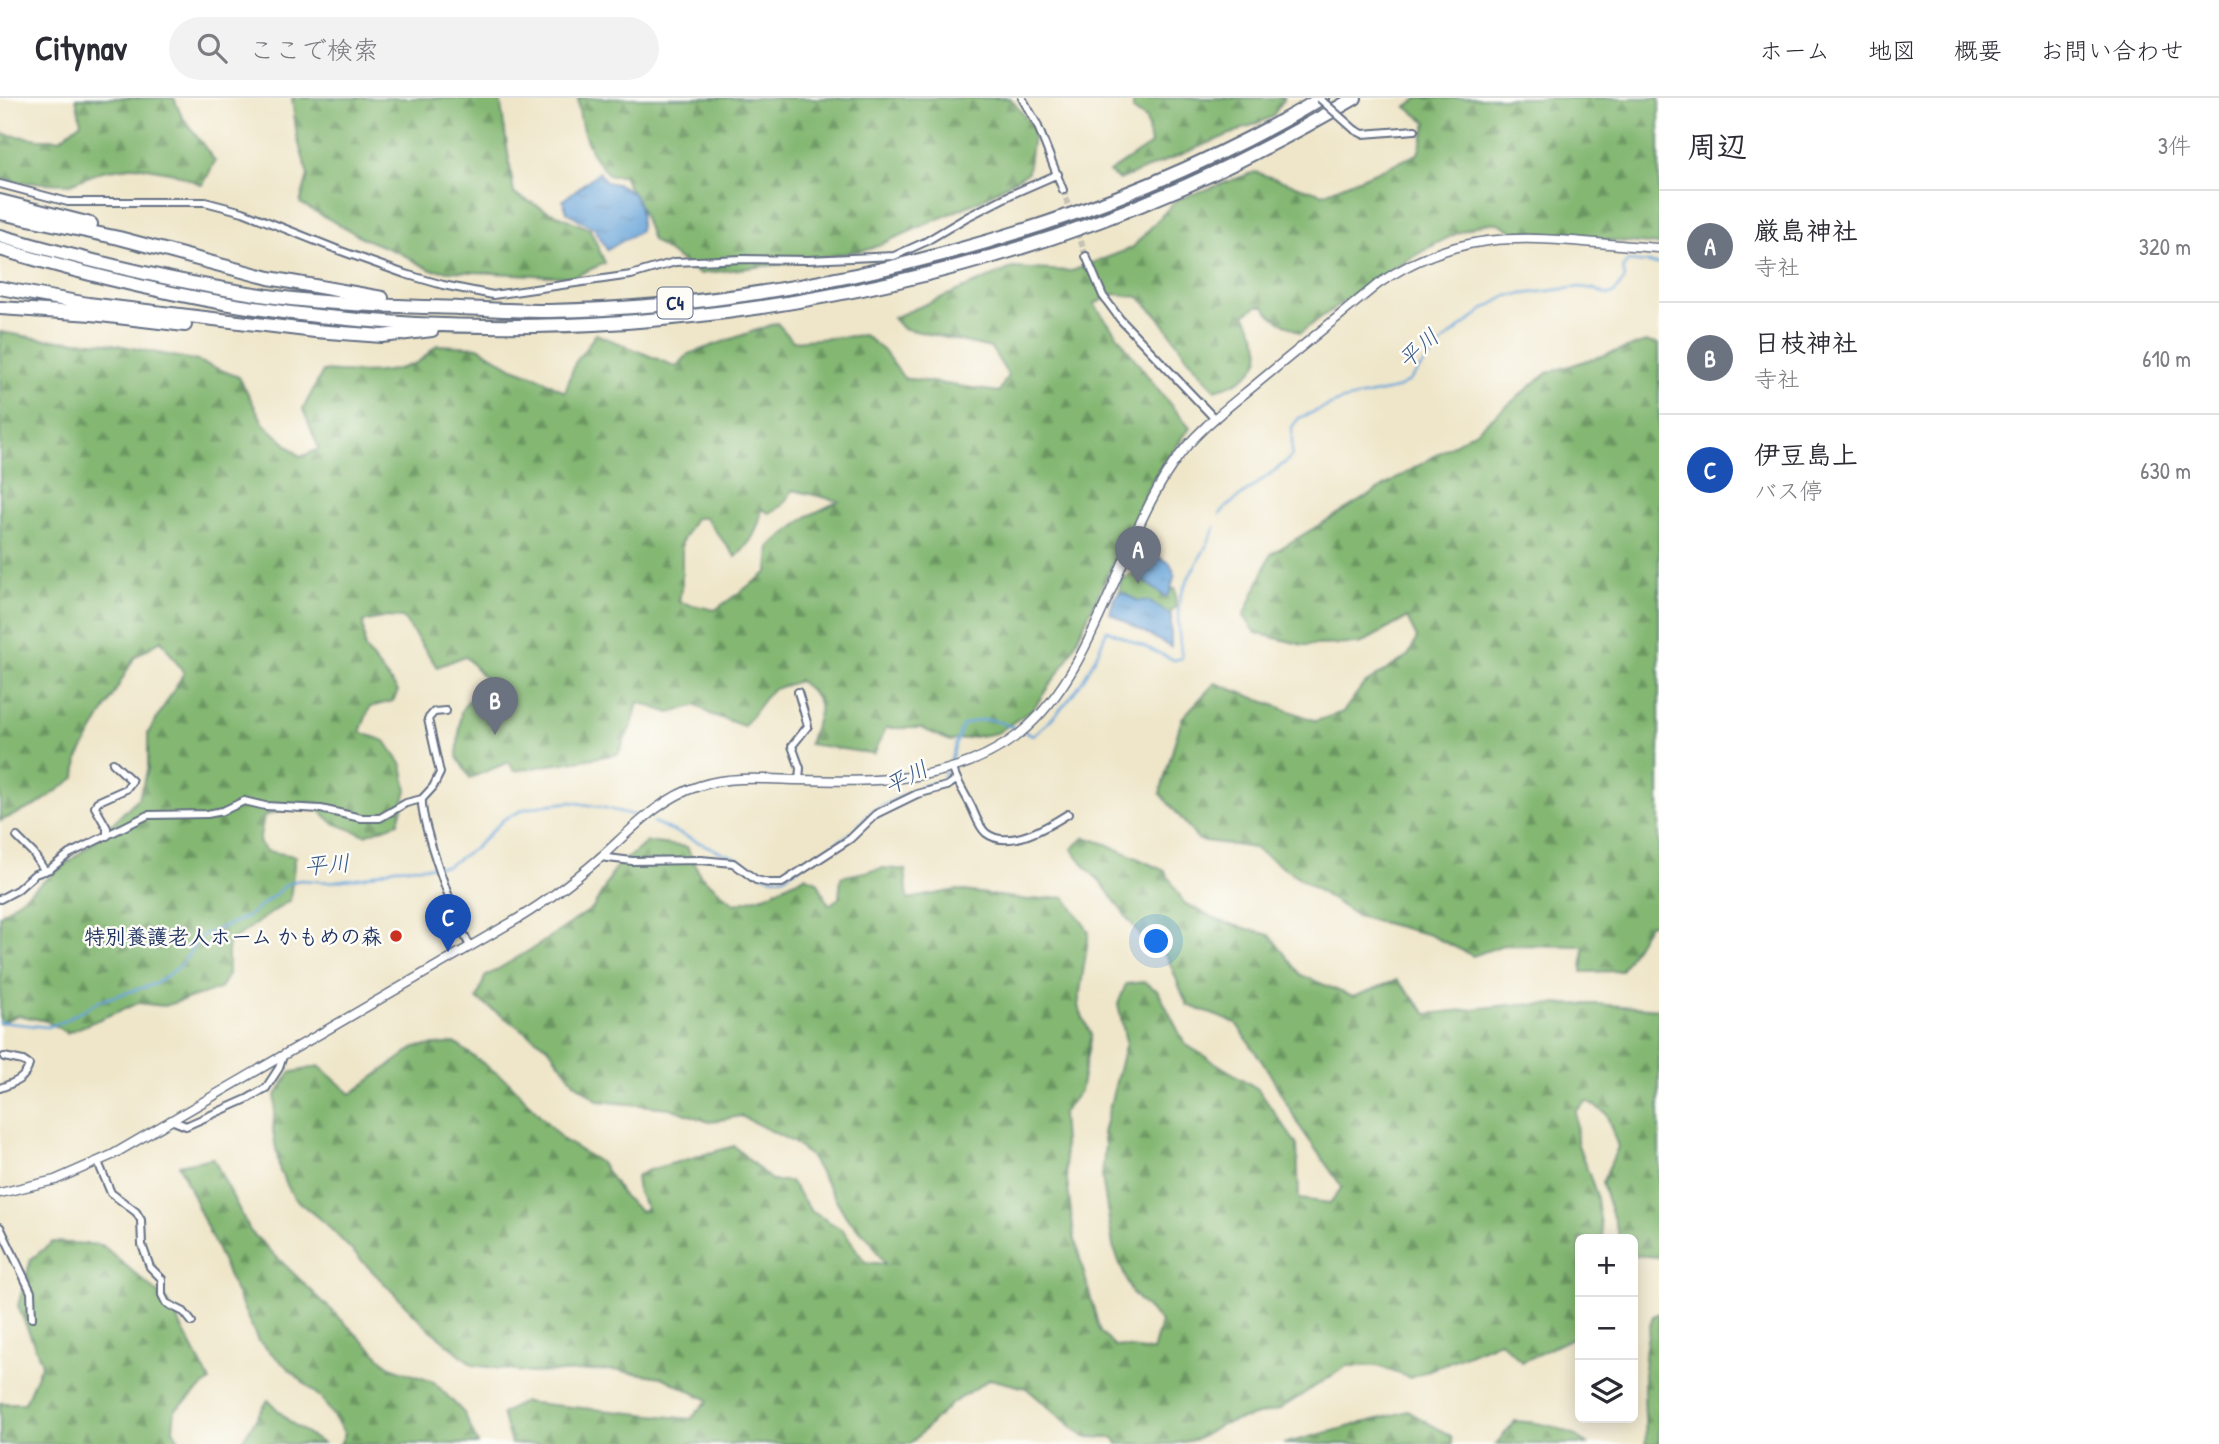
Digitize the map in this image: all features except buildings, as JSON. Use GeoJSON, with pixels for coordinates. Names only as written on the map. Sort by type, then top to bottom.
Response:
{"type":"FeatureCollection","features":[{"type":"Feature","properties":{"kind":"highway","name":"C4"},"geometry":{"type":"LineString","coordinates":[[0,236],[104,265],[227,290],[328,303],[548,311],[673,303],[803,285],[897,266],[1049,221],[1189,167],[1255,135],[1320,98]]}},
{"type":"Feature","properties":{"kind":"highway","name":"C4"},"geometry":{"type":"LineString","coordinates":[[0,249],[161,291],[315,316],[436,325],[551,326],[735,312],[896,281],[1014,250],[1073,230],[1183,187],[1259,151],[1354,98]]}},
{"type":"Feature","properties":{"kind":"highway"},"geometry":{"type":"LineString","coordinates":[[0,201],[124,231],[191,257]]}},
{"type":"Feature","properties":{"kind":"highway"},"geometry":{"type":"LineString","coordinates":[[0,213],[119,238],[282,280],[370,298],[408,301],[429,308]]}},
{"type":"Feature","properties":{"kind":"highway"},"geometry":{"type":"LineString","coordinates":[[0,288],[88,304],[315,331]]}},
{"type":"Feature","properties":{"kind":"highway"},"geometry":{"type":"LineString","coordinates":[[0,308],[92,314],[204,327],[383,336],[435,330],[512,331],[551,326]]}},
{"type":"Feature","properties":{"kind":"street"},"geometry":{"type":"LineString","coordinates":[[1022,98],[1037,124],[1063,190]]}},
{"type":"Feature","properties":{"kind":"street"},"geometry":{"type":"LineString","coordinates":[[1320,98],[1363,134],[1415,131]]}},
{"type":"Feature","properties":{"kind":"street"},"geometry":{"type":"LineString","coordinates":[[0,184],[68,202],[205,202],[243,212],[405,274],[493,295],[631,275],[675,262],[894,256],[925,242],[999,200],[1058,174]]}},
{"type":"Feature","properties":{"kind":"street"},"geometry":{"type":"LineString","coordinates":[[0,1193],[55,1180],[98,1162],[471,946],[540,904],[662,804],[691,788],[735,779],[902,778],[949,770],[978,760],[1018,734],[1048,706],[1069,678],[1149,506],[1172,465],[1189,443],[1378,284],[1412,262],[1434,253],[1490,239],[1556,240],[1659,248]]}},
{"type":"Feature","properties":{"kind":"street"},"geometry":{"type":"LineString","coordinates":[[1086,257],[1103,296],[1120,319],[1215,419]]}},
{"type":"Feature","properties":{"kind":"street"},"geometry":{"type":"LineString","coordinates":[[798,692],[808,726],[792,746],[800,768],[799,780]]}},
{"type":"Feature","properties":{"kind":"street"},"geometry":{"type":"LineString","coordinates":[[0,900],[35,874],[45,871],[69,854],[148,815],[207,814],[223,811],[244,801],[265,806],[321,809],[361,818],[380,818],[406,803],[422,799],[433,788],[440,774],[428,719],[434,712],[446,711]]}},
{"type":"Feature","properties":{"kind":"street"},"geometry":{"type":"LineString","coordinates":[[107,835],[107,828],[95,807],[97,802],[126,789],[132,781],[113,763]]}},
{"type":"Feature","properties":{"kind":"street"},"geometry":{"type":"LineString","coordinates":[[949,770],[985,832],[993,836],[1004,839],[1020,838],[1038,832],[1068,814]]}},
{"type":"Feature","properties":{"kind":"street"},"geometry":{"type":"LineString","coordinates":[[600,857],[632,861],[701,860],[733,863],[756,880],[782,883],[850,838],[876,814],[917,794],[941,789],[956,780]]}},
{"type":"Feature","properties":{"kind":"street"},"geometry":{"type":"LineString","coordinates":[[422,799],[422,813],[437,860],[457,917],[471,946]]}},
{"type":"Feature","properties":{"kind":"street"},"geometry":{"type":"LineString","coordinates":[[17,837],[33,853],[45,871]]}},
{"type":"Feature","properties":{"kind":"street"},"geometry":{"type":"LineString","coordinates":[[171,1120],[186,1126],[257,1094],[271,1082],[283,1055]]}},
{"type":"Feature","properties":{"kind":"street"},"geometry":{"type":"LineString","coordinates":[[0,1088],[21,1079],[29,1065],[4,1057]]}},
{"type":"Feature","properties":{"kind":"street"},"geometry":{"type":"LineString","coordinates":[[98,1162],[111,1193],[136,1212],[141,1220],[142,1245],[150,1267],[162,1279],[162,1295],[166,1303],[184,1312],[192,1322]]}},
{"type":"Feature","properties":{"kind":"street"},"geometry":{"type":"LineString","coordinates":[[0,1227],[31,1292],[32,1318]]}},
{"type":"Feature","properties":{"kind":"green space"},"geometry":{"type":"Polygon","coordinates":[[[76,98],[174,98],[181,115],[215,161],[203,185],[174,173],[137,166],[102,171],[70,184],[0,179],[0,129],[2,134],[60,139],[81,122],[76,98]]]}},
{"type":"Feature","properties":{"kind":"green space"},"geometry":{"type":"Polygon","coordinates":[[[292,98],[500,98],[514,194],[590,229],[605,263],[573,277],[431,270],[402,254],[365,239],[300,203],[308,175],[297,137],[292,98]]]}},
{"type":"Feature","properties":{"kind":"green space"},"geometry":{"type":"Polygon","coordinates":[[[578,98],[1010,98],[1034,128],[1028,172],[981,200],[870,249],[790,263],[699,274],[652,240],[642,212],[623,176],[610,176],[596,159],[580,120],[578,98]]]}},
{"type":"Feature","properties":{"kind":"green space"},"geometry":{"type":"Polygon","coordinates":[[[1133,98],[1284,99],[1272,117],[1119,180],[1109,172],[1151,144],[1146,119],[1133,110],[1133,98]]]}},
{"type":"Feature","properties":{"kind":"green space"},"geometry":{"type":"Polygon","coordinates":[[[1419,98],[1659,98],[1659,245],[1511,231],[1497,223],[1479,225],[1427,249],[1397,267],[1300,333],[1272,316],[1264,306],[1257,306],[1245,314],[1259,346],[1257,363],[1246,376],[1215,390],[1158,316],[1139,297],[1115,294],[1094,304],[1190,428],[1151,482],[1068,659],[1033,709],[997,733],[950,741],[921,728],[886,728],[874,754],[809,744],[818,716],[819,703],[799,681],[771,690],[744,726],[710,714],[697,705],[670,713],[638,702],[633,722],[618,754],[514,771],[509,762],[470,778],[457,757],[461,711],[484,677],[465,656],[437,667],[403,618],[386,617],[363,622],[365,649],[398,691],[393,701],[370,707],[360,732],[385,741],[402,765],[407,790],[398,823],[365,835],[333,823],[310,802],[264,816],[259,842],[266,851],[295,856],[290,900],[228,943],[228,975],[219,989],[164,1006],[138,1003],[67,1033],[46,1021],[18,1015],[0,1023],[0,915],[94,842],[139,797],[148,768],[148,733],[184,673],[161,640],[134,658],[78,758],[76,777],[37,805],[0,821],[0,332],[42,339],[107,343],[198,361],[239,377],[264,424],[301,457],[319,449],[303,409],[323,371],[370,373],[393,370],[416,363],[437,345],[478,347],[513,368],[538,377],[565,392],[575,363],[596,334],[677,367],[688,354],[777,323],[793,341],[864,335],[883,350],[904,378],[999,392],[1008,375],[991,348],[902,328],[893,318],[1012,268],[1072,271],[1132,248],[1176,200],[1255,172],[1323,194],[1418,154],[1427,122],[1406,107],[1419,98]],[[793,490],[782,506],[769,513],[762,509],[754,535],[736,557],[705,518],[695,518],[682,541],[682,584],[679,602],[715,610],[768,572],[770,546],[808,516],[839,501],[793,490]]]}},
{"type":"Feature","properties":{"kind":"green space"},"geometry":{"type":"Polygon","coordinates":[[[1646,342],[1659,344],[1659,925],[1649,924],[1621,971],[1582,972],[1584,946],[1503,945],[1473,956],[1430,935],[1357,916],[1254,848],[1199,840],[1160,793],[1182,718],[1215,683],[1316,721],[1343,712],[1363,685],[1408,656],[1417,638],[1407,618],[1360,644],[1303,645],[1256,633],[1244,616],[1271,554],[1476,431],[1547,373],[1646,342]]]}},
{"type":"Feature","properties":{"kind":"green space"},"geometry":{"type":"Polygon","coordinates":[[[1139,571],[1165,588],[1175,589],[1176,607],[1166,617],[1122,597],[1119,593],[1121,580],[1139,571]]]}},
{"type":"Feature","properties":{"kind":"green space"},"geometry":{"type":"Polygon","coordinates":[[[1085,837],[1165,871],[1184,903],[1220,921],[1270,935],[1301,975],[1353,997],[1397,980],[1427,1014],[1509,1005],[1596,1004],[1659,1009],[1659,1257],[1638,1255],[1638,1234],[1618,1234],[1602,1183],[1618,1147],[1606,1113],[1587,1101],[1576,1111],[1577,1142],[1596,1193],[1602,1234],[1575,1234],[1575,1336],[1522,1362],[1500,1341],[1410,1378],[1378,1366],[1347,1366],[1278,1410],[1222,1424],[1198,1439],[1173,1444],[1118,1444],[1115,1438],[1084,1437],[1026,1388],[990,1379],[951,1404],[910,1444],[511,1444],[502,1414],[523,1402],[691,1419],[708,1400],[662,1377],[613,1370],[531,1373],[473,1365],[425,1325],[327,1225],[294,1198],[280,1172],[273,1131],[276,1095],[290,1073],[319,1066],[351,1094],[415,1047],[455,1043],[509,1082],[562,1139],[601,1163],[624,1197],[640,1211],[647,1209],[638,1193],[636,1176],[734,1146],[772,1181],[790,1181],[811,1211],[843,1230],[865,1262],[885,1264],[870,1240],[847,1218],[810,1156],[793,1142],[741,1116],[709,1122],[670,1108],[598,1101],[574,1082],[548,1047],[477,999],[485,977],[593,908],[615,869],[647,842],[687,847],[700,875],[735,904],[767,895],[805,876],[817,881],[829,905],[839,898],[841,877],[884,868],[905,870],[908,899],[957,890],[1028,900],[1065,897],[1089,932],[1078,1006],[1091,1035],[1080,1091],[1062,1114],[1074,1236],[1100,1332],[1115,1346],[1153,1351],[1161,1322],[1131,1292],[1113,1246],[1102,1177],[1105,1145],[1103,1133],[1126,1042],[1118,1004],[1126,984],[1144,982],[1158,991],[1185,1044],[1258,1089],[1297,1145],[1299,1199],[1330,1203],[1342,1187],[1300,1127],[1269,1072],[1236,1023],[1187,1005],[1167,956],[1146,943],[1072,849],[1085,837]]]}},
{"type":"Feature","properties":{"kind":"green space"},"geometry":{"type":"Polygon","coordinates":[[[213,1158],[250,1231],[390,1367],[434,1382],[464,1413],[478,1444],[340,1444],[345,1434],[322,1399],[258,1341],[179,1165],[213,1158]]]}},
{"type":"Feature","properties":{"kind":"green space"},"geometry":{"type":"Polygon","coordinates":[[[53,1242],[102,1245],[168,1302],[210,1381],[175,1410],[173,1429],[181,1444],[0,1444],[0,1403],[25,1403],[42,1363],[18,1306],[31,1259],[53,1242]]]}},
{"type":"Feature","properties":{"kind":"green space"},"geometry":{"type":"Polygon","coordinates":[[[1659,1313],[1659,1444],[1646,1444],[1646,1347],[1653,1316],[1659,1313]]]}},
{"type":"Feature","properties":{"kind":"green space"},"geometry":{"type":"Polygon","coordinates":[[[268,1400],[290,1422],[323,1444],[240,1444],[268,1400]]]}},
{"type":"Feature","properties":{"kind":"green space"},"geometry":{"type":"Polygon","coordinates":[[[1408,1411],[1451,1436],[1452,1444],[1283,1444],[1408,1411]]]}},
{"type":"Feature","properties":{"kind":"green space"},"geometry":{"type":"Polygon","coordinates":[[[1515,1421],[1554,1427],[1589,1444],[1496,1444],[1515,1421]]]}},
{"type":"Feature","properties":{"kind":"water"},"geometry":{"type":"Polygon","coordinates":[[[599,172],[606,182],[631,192],[638,204],[641,221],[640,231],[607,250],[595,229],[567,212],[563,200],[599,172]]]}},
{"type":"Feature","properties":{"kind":"water"},"geometry":{"type":"Polygon","coordinates":[[[1158,557],[1170,563],[1175,575],[1166,597],[1135,575],[1144,562],[1158,557]]]}},
{"type":"Feature","properties":{"kind":"water"},"geometry":{"type":"Polygon","coordinates":[[[1121,592],[1138,601],[1148,601],[1171,615],[1171,647],[1110,613],[1114,598],[1121,592]]]}},
{"type":"Feature","properties":{"kind":"waterway","name":"平川"},"geometry":{"type":"LineString","coordinates":[[1220,514],[1292,455],[1292,427],[1299,418],[1343,400],[1396,389],[1409,381],[1446,339],[1486,308],[1507,296],[1580,287],[1607,295],[1613,294],[1625,279],[1623,267],[1628,261],[1659,264]]}},
{"type":"Feature","properties":{"kind":"waterway","name":"平川"},"geometry":{"type":"LineString","coordinates":[[1025,732],[1034,735],[1078,688],[1094,661],[1107,630],[1174,660],[1182,658],[1178,624],[1180,599],[1215,527]]}},
{"type":"Feature","properties":{"kind":"waterway","name":"平川"},"geometry":{"type":"LineString","coordinates":[[949,765],[962,726],[984,720],[1019,730]]}},
{"type":"Feature","properties":{"kind":"waterway","name":"平川"},"geometry":{"type":"LineString","coordinates":[[653,822],[732,855],[759,873],[775,878],[784,877],[851,833],[872,811],[922,786],[941,781],[946,772]]}},
{"type":"Feature","properties":{"kind":"waterway","name":"平川"},"geometry":{"type":"LineString","coordinates":[[0,1022],[47,1027],[62,1022],[99,1001],[155,984],[179,967],[203,935],[247,917],[289,883],[300,880],[329,882],[365,877],[395,868],[447,866],[475,848],[504,819],[525,809],[545,805],[571,802],[637,816]]}},
{"type":"Feature","properties":{"kind":"tunnel"},"geometry":{"type":"LineString","coordinates":[[1063,190],[1086,256]]}},
{"type":"Feature","properties":{"kind":"place","name":"厳島神社"},"geometry":{"type":"Point","coordinates":[1138,584]}},
{"type":"Feature","properties":{"kind":"place","name":"日枝神社"},"geometry":{"type":"Point","coordinates":[495,735]}},
{"type":"Feature","properties":{"kind":"place","name":"特別養護老人ホーム かもめの森"},"geometry":{"type":"Point","coordinates":[396,936]}},
{"type":"Feature","properties":{"kind":"place","name":"伊豆島上"},"geometry":{"type":"Point","coordinates":[448,952]}}]}
